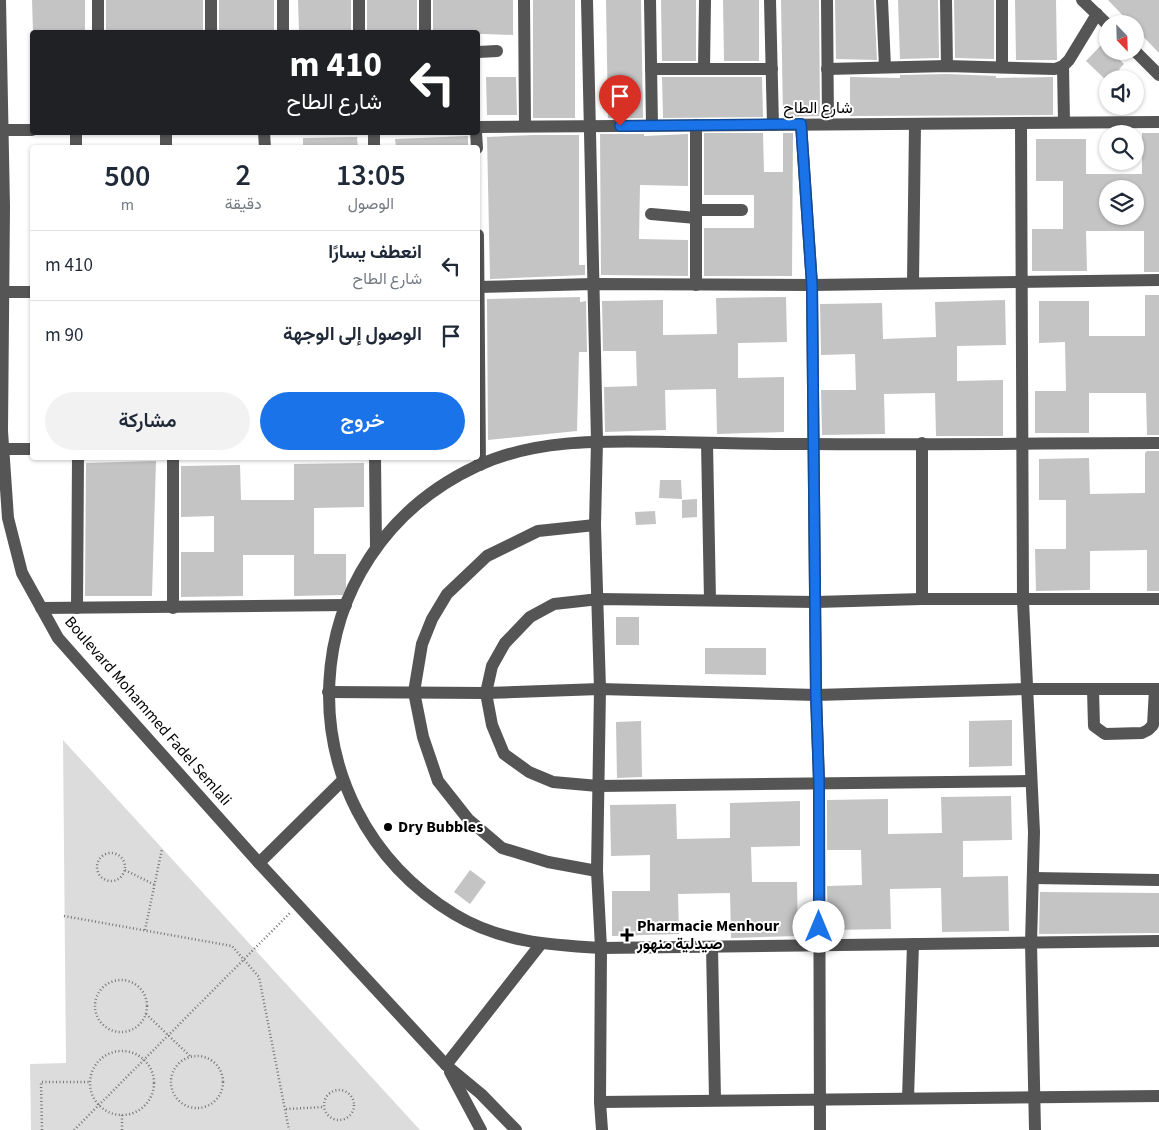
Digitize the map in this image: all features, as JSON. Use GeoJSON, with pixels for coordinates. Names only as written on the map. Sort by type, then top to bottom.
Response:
{"type":"FeatureCollection","features":[{"type":"Feature","properties":{"kind":"street","name":"Boulevard Mohammed Fadel Semlali"},"geometry":{"type":"LineString","coordinates":[[0,0],[3,449],[8,518],[22,572],[58,638],[259,863],[446,1065],[481,1094],[516,1130]]}},
{"type":"Feature","properties":{"kind":"street"},"geometry":{"type":"LineString","coordinates":[[98,0],[98,30]]}},
{"type":"Feature","properties":{"kind":"street"},"geometry":{"type":"LineString","coordinates":[[211,0],[211,30]]}},
{"type":"Feature","properties":{"kind":"street"},"geometry":{"type":"LineString","coordinates":[[283,0],[283,30]]}},
{"type":"Feature","properties":{"kind":"street"},"geometry":{"type":"LineString","coordinates":[[359,0],[359,30]]}},
{"type":"Feature","properties":{"kind":"street"},"geometry":{"type":"LineString","coordinates":[[425,0],[425,30]]}},
{"type":"Feature","properties":{"kind":"street"},"geometry":{"type":"LineString","coordinates":[[524,0],[525,126]]}},
{"type":"Feature","properties":{"kind":"street"},"geometry":{"type":"LineString","coordinates":[[587,0],[588,126],[597,441],[596,525],[600,689],[597,871],[601,948],[600,1102],[602,1130]]}},
{"type":"Feature","properties":{"kind":"street"},"geometry":{"type":"LineString","coordinates":[[650,0],[652,125]]}},
{"type":"Feature","properties":{"kind":"street"},"geometry":{"type":"LineString","coordinates":[[704,69],[705,0]]}},
{"type":"Feature","properties":{"kind":"street"},"geometry":{"type":"LineString","coordinates":[[770,0],[773,125]]}},
{"type":"Feature","properties":{"kind":"street"},"geometry":{"type":"LineString","coordinates":[[827,0],[828,124]]}},
{"type":"Feature","properties":{"kind":"street"},"geometry":{"type":"LineString","coordinates":[[882,0],[885,68]]}},
{"type":"Feature","properties":{"kind":"street"},"geometry":{"type":"LineString","coordinates":[[946,0],[947,66]]}},
{"type":"Feature","properties":{"kind":"street"},"geometry":{"type":"LineString","coordinates":[[1002,0],[1002,66]]}},
{"type":"Feature","properties":{"kind":"street"},"geometry":{"type":"LineString","coordinates":[[1064,122],[1063,66],[1097,14],[1082,0]]}},
{"type":"Feature","properties":{"kind":"street"},"geometry":{"type":"LineString","coordinates":[[480,52],[498,51]]}},
{"type":"Feature","properties":{"kind":"street"},"geometry":{"type":"LineString","coordinates":[[1144,60],[1159,75]]}},
{"type":"Feature","properties":{"kind":"street"},"geometry":{"type":"LineString","coordinates":[[827,69],[947,66],[1055,68],[1063,66]]}},
{"type":"Feature","properties":{"kind":"street"},"geometry":{"type":"LineString","coordinates":[[651,69],[772,69]]}},
{"type":"Feature","properties":{"kind":"street","name":"شارع الطاح"},"geometry":{"type":"LineString","coordinates":[[480,127],[1159,122]]}},
{"type":"Feature","properties":{"kind":"street"},"geometry":{"type":"LineString","coordinates":[[1021,123],[1023,601],[1029,689],[1030,781],[1034,832],[1031,943],[1032,1098],[1035,1130]]}},
{"type":"Feature","properties":{"kind":"street"},"geometry":{"type":"LineString","coordinates":[[801,124],[812,285],[816,695],[819,782],[818,1099],[820,1130]]}},
{"type":"Feature","properties":{"kind":"street"},"geometry":{"type":"LineString","coordinates":[[913,282],[915,124]]}},
{"type":"Feature","properties":{"kind":"street"},"geometry":{"type":"LineString","coordinates":[[696,125],[696,284]]}},
{"type":"Feature","properties":{"kind":"street"},"geometry":{"type":"LineString","coordinates":[[1,130],[30,130]]}},
{"type":"Feature","properties":{"kind":"street"},"geometry":{"type":"LineString","coordinates":[[651,214],[696,214],[742,210]]}},
{"type":"Feature","properties":{"kind":"street"},"geometry":{"type":"LineString","coordinates":[[480,287],[593,284],[812,285],[913,282],[1159,280]]}},
{"type":"Feature","properties":{"kind":"street"},"geometry":{"type":"LineString","coordinates":[[3,292],[30,292]]}},
{"type":"Feature","properties":{"kind":"street"},"geometry":{"type":"LineString","coordinates":[[1159,443],[814,444],[597,441],[536,448],[480,465],[445,484],[414,508],[376,548],[363,569],[346,605],[333,648],[328,692],[332,736],[343,780],[361,821],[387,858],[419,889],[456,915],[497,934],[540,945],[601,948],[1159,941]]}},
{"type":"Feature","properties":{"kind":"street"},"geometry":{"type":"LineString","coordinates":[[708,443],[710,600]]}},
{"type":"Feature","properties":{"kind":"street"},"geometry":{"type":"LineString","coordinates":[[922,443],[922,599]]}},
{"type":"Feature","properties":{"kind":"street"},"geometry":{"type":"LineString","coordinates":[[3,449],[30,449]]}},
{"type":"Feature","properties":{"kind":"street"},"geometry":{"type":"LineString","coordinates":[[77,608],[78,460]]}},
{"type":"Feature","properties":{"kind":"street"},"geometry":{"type":"LineString","coordinates":[[173,460],[173,608]]}},
{"type":"Feature","properties":{"kind":"street"},"geometry":{"type":"LineString","coordinates":[[375,460],[376,548]]}},
{"type":"Feature","properties":{"kind":"street"},"geometry":{"type":"LineString","coordinates":[[480,460],[480,465]]}},
{"type":"Feature","properties":{"kind":"street"},"geometry":{"type":"LineString","coordinates":[[596,525],[538,531],[486,556],[447,594],[432,619],[422,644],[414,692],[423,737],[438,781],[468,818],[502,848],[548,862],[597,871]]}},
{"type":"Feature","properties":{"kind":"street"},"geometry":{"type":"LineString","coordinates":[[1030,781],[598,786],[553,782],[529,772],[504,754],[492,725],[486,693],[492,666],[505,643],[530,617],[554,604],[599,599],[816,602],[922,599],[1023,601],[1159,600]]}},
{"type":"Feature","properties":{"kind":"street"},"geometry":{"type":"LineString","coordinates":[[41,608],[346,605]]}},
{"type":"Feature","properties":{"kind":"street"},"geometry":{"type":"LineString","coordinates":[[328,692],[486,693],[600,689],[816,695],[1029,689],[1157,689],[1153,725],[1142,733],[1105,734],[1094,726],[1093,690]]}},
{"type":"Feature","properties":{"kind":"street"},"geometry":{"type":"LineString","coordinates":[[259,863],[343,780]]}},
{"type":"Feature","properties":{"kind":"street"},"geometry":{"type":"LineString","coordinates":[[1033,878],[1159,880]]}},
{"type":"Feature","properties":{"kind":"street"},"geometry":{"type":"LineString","coordinates":[[908,1098],[913,944]]}},
{"type":"Feature","properties":{"kind":"street"},"geometry":{"type":"LineString","coordinates":[[446,1065],[540,945]]}},
{"type":"Feature","properties":{"kind":"street"},"geometry":{"type":"LineString","coordinates":[[712,947],[714,1100]]}},
{"type":"Feature","properties":{"kind":"street","name":"Boulevard Mohammed Fadel Semlali"},"geometry":{"type":"LineString","coordinates":[[446,1065],[481,1130]]}},
{"type":"Feature","properties":{"kind":"street"},"geometry":{"type":"LineString","coordinates":[[600,1102],[1159,1096]]}},
{"type":"Feature","properties":{"kind":"path"},"geometry":{"type":"LineString","coordinates":[[146,930],[162,849]]}},
{"type":"Feature","properties":{"kind":"path"},"geometry":{"type":"LineString","coordinates":[[107,854],[117,855],[124,861],[125,870],[116,880],[108,881],[100,876],[98,864],[107,854]]}},
{"type":"Feature","properties":{"kind":"path"},"geometry":{"type":"LineString","coordinates":[[125,870],[155,885]]}},
{"type":"Feature","properties":{"kind":"path"},"geometry":{"type":"LineString","coordinates":[[74,1130],[298,905]]}},
{"type":"Feature","properties":{"kind":"path"},"geometry":{"type":"LineString","coordinates":[[64,916],[232,946],[259,977],[289,1130]]}},
{"type":"Feature","properties":{"kind":"path"},"geometry":{"type":"LineString","coordinates":[[125,980],[140,987],[145,994],[148,1003],[146,1014],[137,1027],[120,1033],[104,1026],[98,1020],[94,1004],[102,988],[108,983],[125,980]]}},
{"type":"Feature","properties":{"kind":"path"},"geometry":{"type":"LineString","coordinates":[[146,1014],[191,1057],[209,1058],[222,1071],[223,1088],[214,1104],[206,1108],[188,1107],[180,1103],[171,1088],[173,1072],[178,1064],[191,1057]]}},
{"type":"Feature","properties":{"kind":"path"},"geometry":{"type":"LineString","coordinates":[[126,1051],[144,1060],[153,1077],[151,1097],[136,1112],[122,1115],[109,1112],[98,1105],[91,1093],[90,1082],[92,1071],[106,1055],[126,1051]]}},
{"type":"Feature","properties":{"kind":"path"},"geometry":{"type":"LineString","coordinates":[[42,1130],[41,1082],[90,1082]]}},
{"type":"Feature","properties":{"kind":"path"},"geometry":{"type":"LineString","coordinates":[[335,1090],[346,1091],[355,1103],[353,1113],[340,1121],[331,1118],[324,1107],[327,1096],[335,1090]]}},
{"type":"Feature","properties":{"kind":"path"},"geometry":{"type":"LineString","coordinates":[[285,1109],[324,1107]]}},
{"type":"Feature","properties":{"kind":"path"},"geometry":{"type":"LineString","coordinates":[[122,1115],[122,1130]]}},
{"type":"Feature","properties":{"kind":"shaded area"},"geometry":{"type":"Polygon","coordinates":[[[63,740],[420,1130],[31,1130],[30,1064],[66,1063],[63,740]]]}},
{"type":"Feature","properties":{"kind":"building"},"geometry":{"type":"Polygon","coordinates":[[[32,0],[85,0],[85,30],[33,30],[32,0]]]}},
{"type":"Feature","properties":{"kind":"building"},"geometry":{"type":"Polygon","coordinates":[[[106,0],[203,0],[203,30],[106,30],[106,0]]]}},
{"type":"Feature","properties":{"kind":"building"},"geometry":{"type":"Polygon","coordinates":[[[219,0],[274,0],[274,30],[219,30],[219,0]]]}},
{"type":"Feature","properties":{"kind":"building"},"geometry":{"type":"Polygon","coordinates":[[[298,0],[351,0],[351,30],[299,30],[298,0]]]}},
{"type":"Feature","properties":{"kind":"building"},"geometry":{"type":"Polygon","coordinates":[[[367,0],[417,0],[417,30],[367,30],[367,0]]]}},
{"type":"Feature","properties":{"kind":"building"},"geometry":{"type":"Polygon","coordinates":[[[433,0],[513,0],[513,35],[480,34],[480,30],[433,30],[433,0]]]}},
{"type":"Feature","properties":{"kind":"building"},"geometry":{"type":"Polygon","coordinates":[[[533,0],[575,0],[575,118],[533,118],[533,0]]]}},
{"type":"Feature","properties":{"kind":"building"},"geometry":{"type":"Polygon","coordinates":[[[606,0],[641,0],[643,118],[608,118],[606,0]]]}},
{"type":"Feature","properties":{"kind":"building"},"geometry":{"type":"Polygon","coordinates":[[[661,0],[696,0],[696,61],[662,61],[661,0]]]}},
{"type":"Feature","properties":{"kind":"building"},"geometry":{"type":"Polygon","coordinates":[[[723,0],[759,0],[759,61],[724,61],[723,0]]]}},
{"type":"Feature","properties":{"kind":"building"},"geometry":{"type":"Polygon","coordinates":[[[781,0],[819,0],[820,116],[783,117],[781,0]]]}},
{"type":"Feature","properties":{"kind":"building"},"geometry":{"type":"Polygon","coordinates":[[[835,0],[874,0],[877,60],[836,59],[835,0]]]}},
{"type":"Feature","properties":{"kind":"building"},"geometry":{"type":"Polygon","coordinates":[[[898,0],[938,0],[939,58],[900,59],[898,0]]]}},
{"type":"Feature","properties":{"kind":"building"},"geometry":{"type":"Polygon","coordinates":[[[954,0],[994,0],[994,59],[955,58],[954,0]]]}},
{"type":"Feature","properties":{"kind":"building"},"geometry":{"type":"Polygon","coordinates":[[[1015,0],[1056,0],[1057,60],[1016,60],[1015,0]]]}},
{"type":"Feature","properties":{"kind":"building"},"geometry":{"type":"Polygon","coordinates":[[[1108,0],[1159,0],[1159,53],[1144,37],[1144,15],[1122,15],[1108,0]]]}},
{"type":"Feature","properties":{"kind":"building"},"geometry":{"type":"Polygon","coordinates":[[[1099,47],[1099,60],[1120,60],[1124,64],[1120,70],[1099,70],[1099,73],[1086,61],[1099,47]]]}},
{"type":"Feature","properties":{"kind":"building"},"geometry":{"type":"Polygon","coordinates":[[[900,75],[996,76],[996,78],[1053,77],[1053,115],[850,116],[850,77],[900,78],[900,75]]]}},
{"type":"Feature","properties":{"kind":"building"},"geometry":{"type":"Polygon","coordinates":[[[486,77],[516,77],[517,115],[487,115],[486,77]]]}},
{"type":"Feature","properties":{"kind":"building"},"geometry":{"type":"Polygon","coordinates":[[[662,77],[762,77],[763,117],[663,118],[662,77]]]}},
{"type":"Feature","properties":{"kind":"building"},"geometry":{"type":"Polygon","coordinates":[[[704,133],[763,133],[764,172],[783,172],[783,133],[793,133],[792,276],[704,276],[704,228],[754,228],[754,195],[704,195],[704,133]]]}},
{"type":"Feature","properties":{"kind":"building"},"geometry":{"type":"Polygon","coordinates":[[[1144,133],[1159,133],[1159,272],[1144,272],[1144,231],[1086,231],[1087,271],[1032,271],[1032,229],[1063,229],[1063,181],[1036,181],[1036,139],[1086,139],[1086,174],[1142,174],[1142,170],[1144,170],[1144,133]]]}},
{"type":"Feature","properties":{"kind":"building"},"geometry":{"type":"Polygon","coordinates":[[[600,134],[644,134],[644,136],[688,134],[688,186],[640,185],[639,239],[688,240],[688,276],[601,275],[600,134]]]}},
{"type":"Feature","properties":{"kind":"building"},"geometry":{"type":"Polygon","coordinates":[[[579,135],[579,265],[585,265],[585,275],[490,279],[487,137],[579,135]]]}},
{"type":"Feature","properties":{"kind":"building"},"geometry":{"type":"Polygon","coordinates":[[[468,136],[468,145],[396,145],[395,139],[468,136]]]}},
{"type":"Feature","properties":{"kind":"building"},"geometry":{"type":"Polygon","coordinates":[[[357,137],[358,145],[303,145],[303,138],[357,137]]]}},
{"type":"Feature","properties":{"kind":"building"},"geometry":{"type":"Polygon","coordinates":[[[1145,295],[1159,295],[1159,435],[1147,435],[1146,393],[1089,393],[1089,433],[1035,433],[1035,391],[1066,391],[1065,342],[1039,343],[1039,301],[1089,301],[1089,336],[1145,336],[1145,295]]]}},
{"type":"Feature","properties":{"kind":"building"},"geometry":{"type":"Polygon","coordinates":[[[580,297],[580,302],[586,301],[587,352],[579,352],[577,431],[488,440],[487,299],[580,297]]]}},
{"type":"Feature","properties":{"kind":"building"},"geometry":{"type":"Polygon","coordinates":[[[786,297],[787,342],[738,343],[738,378],[784,377],[784,432],[717,434],[716,389],[665,390],[666,430],[605,432],[604,387],[637,386],[636,351],[603,351],[602,301],[663,300],[663,335],[717,334],[716,298],[786,297]]]}},
{"type":"Feature","properties":{"kind":"building"},"geometry":{"type":"Polygon","coordinates":[[[1005,300],[1006,345],[957,346],[957,381],[1003,380],[1003,436],[936,436],[935,393],[884,394],[885,434],[822,435],[821,390],[856,390],[855,354],[821,355],[820,304],[882,303],[883,339],[936,337],[935,302],[1005,300]]]}},
{"type":"Feature","properties":{"kind":"building"},"geometry":{"type":"Polygon","coordinates":[[[1147,451],[1159,451],[1159,591],[1147,591],[1147,550],[1090,551],[1090,590],[1036,591],[1035,549],[1066,549],[1066,500],[1039,500],[1039,459],[1089,458],[1090,494],[1145,493],[1145,453],[1147,451]]]}},
{"type":"Feature","properties":{"kind":"building"},"geometry":{"type":"Polygon","coordinates":[[[156,461],[152,596],[85,596],[86,463],[156,461]]]}},
{"type":"Feature","properties":{"kind":"building"},"geometry":{"type":"Polygon","coordinates":[[[364,463],[364,507],[314,508],[314,554],[346,554],[346,588],[343,595],[294,596],[294,555],[243,555],[243,596],[181,597],[181,552],[214,552],[214,516],[181,517],[181,466],[240,465],[241,500],[294,500],[294,464],[364,463]]]}},
{"type":"Feature","properties":{"kind":"building"},"geometry":{"type":"Polygon","coordinates":[[[660,480],[681,480],[682,499],[659,498],[660,480]]]}},
{"type":"Feature","properties":{"kind":"building"},"geometry":{"type":"Polygon","coordinates":[[[697,499],[697,517],[682,518],[682,500],[697,499]]]}},
{"type":"Feature","properties":{"kind":"building"},"geometry":{"type":"Polygon","coordinates":[[[655,511],[656,524],[636,525],[635,512],[655,511]]]}},
{"type":"Feature","properties":{"kind":"building"},"geometry":{"type":"Polygon","coordinates":[[[616,617],[639,617],[639,645],[616,645],[616,617]]]}},
{"type":"Feature","properties":{"kind":"building"},"geometry":{"type":"Polygon","coordinates":[[[705,648],[766,648],[766,675],[705,674],[705,648]]]}},
{"type":"Feature","properties":{"kind":"building"},"geometry":{"type":"Polygon","coordinates":[[[1012,720],[1012,766],[969,767],[969,721],[1012,720]]]}},
{"type":"Feature","properties":{"kind":"building"},"geometry":{"type":"Polygon","coordinates":[[[641,721],[642,777],[617,778],[616,722],[641,721]]]}},
{"type":"Feature","properties":{"kind":"building"},"geometry":{"type":"Polygon","coordinates":[[[1011,796],[1012,840],[963,841],[963,877],[1008,876],[1009,931],[942,932],[941,888],[890,889],[891,929],[828,930],[827,886],[862,885],[861,850],[827,850],[827,800],[888,799],[888,834],[942,833],[941,797],[1011,796]]]}},
{"type":"Feature","properties":{"kind":"building"},"geometry":{"type":"Polygon","coordinates":[[[800,801],[800,846],[751,847],[752,882],[797,882],[798,936],[731,938],[730,893],[678,894],[679,934],[612,936],[612,891],[650,891],[650,855],[611,856],[610,805],[676,804],[677,839],[730,838],[730,803],[800,801]]]}},
{"type":"Feature","properties":{"kind":"building"},"geometry":{"type":"Polygon","coordinates":[[[470,870],[486,882],[470,904],[454,892],[470,870]]]}},
{"type":"Feature","properties":{"kind":"building"},"geometry":{"type":"Polygon","coordinates":[[[1040,892],[1159,893],[1159,933],[1039,934],[1040,892]]]}},
{"type":"Feature","properties":{"kind":"place","name":"Dry Bubbles"},"geometry":{"type":"Point","coordinates":[388,827]}},
{"type":"Feature","properties":{"kind":"place","name":"Pharmacie Menhour صيدلية منهور"},"geometry":{"type":"Point","coordinates":[627,935]}},
{"type":"Feature","properties":{"kind":"route"},"geometry":{"type":"LineString","coordinates":[[620,126],[801,124],[812,285],[816,695],[819,782],[819,927]]}}]}
